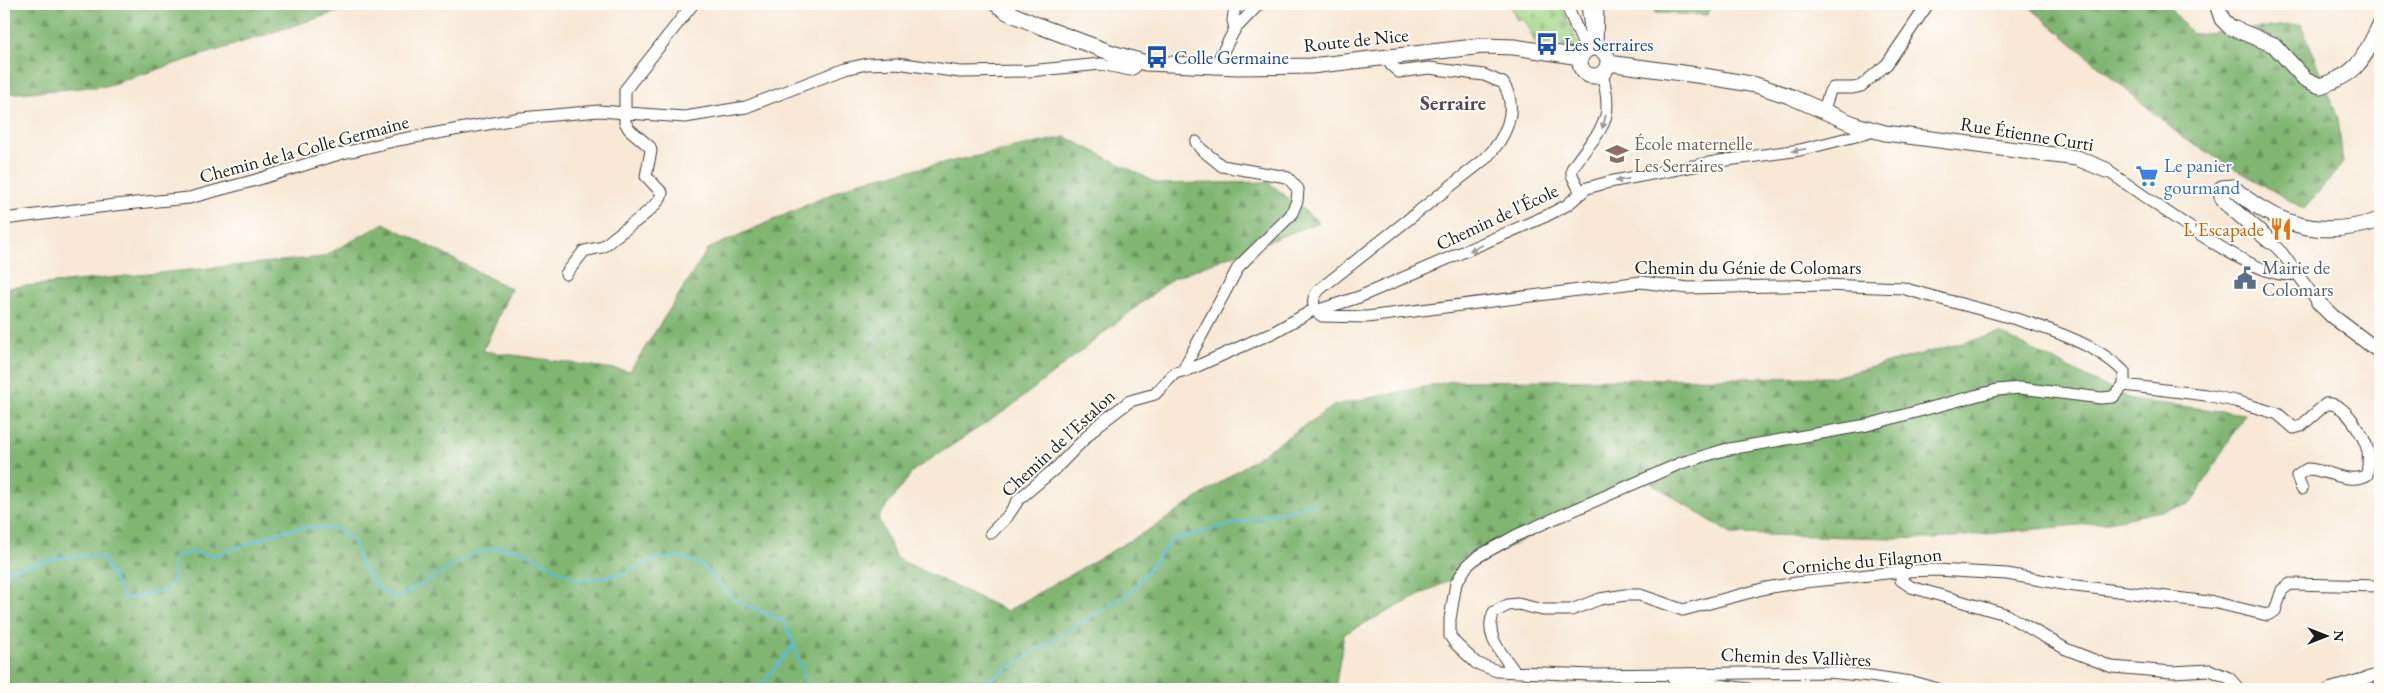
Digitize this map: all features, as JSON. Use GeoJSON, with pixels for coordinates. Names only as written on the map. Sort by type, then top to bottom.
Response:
{"type":"FeatureCollection","features":[{"type":"Feature","properties":{"kind":"main road","name":"Route de Nice"},"geometry":{"type":"LineString","coordinates":[[996,4],[1007,12],[1042,27],[1138,61],[1215,66],[1311,66],[1390,56],[1498,46],[1589,51]]}},
{"type":"Feature","properties":{"kind":"main road"},"geometry":{"type":"LineString","coordinates":[[2217,4],[2222,19],[2230,27],[2274,45],[2305,79],[2320,86],[2338,80],[2361,62],[2380,26]]}},
{"type":"Feature","properties":{"kind":"main road"},"geometry":{"type":"LineString","coordinates":[[1589,51],[1604,52],[1605,69],[1593,76],[1586,74],[1580,68],[1589,51]]}},
{"type":"Feature","properties":{"kind":"main road","name":"Rue Étienne Curti"},"geometry":{"type":"LineString","coordinates":[[1605,69],[1704,76],[1756,86],[1789,96],[1822,112],[1896,136],[2076,158],[2106,170]]}},
{"type":"Feature","properties":{"kind":"main road"},"geometry":{"type":"LineString","coordinates":[[2270,241],[2226,202],[2222,197],[2222,188],[2232,187],[2253,205],[2277,217],[2323,230],[2352,228],[2380,220]]}},
{"type":"Feature","properties":{"kind":"street"},"geometry":{"type":"LineString","coordinates":[[566,274],[584,251],[602,247],[654,206],[661,197],[662,193],[646,176],[651,151],[650,147],[629,129],[625,122],[625,90],[629,82],[693,4]]}},
{"type":"Feature","properties":{"kind":"street"},"geometry":{"type":"LineString","coordinates":[[1235,4],[1233,21],[1235,29]]}},
{"type":"Feature","properties":{"kind":"street"},"geometry":{"type":"LineString","coordinates":[[1215,66],[1235,29],[1260,4]]}},
{"type":"Feature","properties":{"kind":"street"},"geometry":{"type":"LineString","coordinates":[[1566,4],[1589,51]]}},
{"type":"Feature","properties":{"kind":"street"},"geometry":{"type":"LineString","coordinates":[[1587,4],[1589,51]]}},
{"type":"Feature","properties":{"kind":"street"},"geometry":{"type":"LineString","coordinates":[[1589,51],[1598,4]]}},
{"type":"Feature","properties":{"kind":"street"},"geometry":{"type":"LineString","coordinates":[[1822,112],[1830,90],[1861,86],[1887,64],[1928,4]]}},
{"type":"Feature","properties":{"kind":"street"},"geometry":{"type":"LineString","coordinates":[[1315,310],[1313,299],[1320,289],[1485,159],[1502,138],[1508,123],[1510,102],[1503,83],[1484,74],[1429,68],[1399,72],[1391,65],[1390,56]]}},
{"type":"Feature","properties":{"kind":"street","name":"Chemin de la Colle Germaine"},"geometry":{"type":"LineString","coordinates":[[4,219],[189,198],[256,180],[339,154],[462,128],[521,118],[600,112],[685,117],[746,107],[844,70],[867,64],[897,63],[970,72],[1029,71],[1101,64],[1130,70],[1134,68],[1138,61]]}},
{"type":"Feature","properties":{"kind":"street"},"geometry":{"type":"LineString","coordinates":[[1580,192],[1572,175],[1572,169],[1598,136],[1604,124],[1605,69]]}},
{"type":"Feature","properties":{"kind":"street","name":"Chemin de l'École"},"geometry":{"type":"LineString","coordinates":[[1315,310],[1359,297],[1559,210],[1587,188],[1609,182],[1720,161],[1800,150],[1868,133],[1871,129]]}},
{"type":"Feature","properties":{"kind":"street"},"geometry":{"type":"LineString","coordinates":[[1186,371],[1185,366],[1190,354],[1219,305],[1235,273],[1291,215],[1297,201],[1298,189],[1288,178],[1222,166],[1201,149],[1196,142]]}},
{"type":"Feature","properties":{"kind":"street","name":"Rue Étienne Curti"},"geometry":{"type":"LineString","coordinates":[[2106,170],[2227,252],[2274,272],[2292,275],[2296,273]]}},
{"type":"Feature","properties":{"kind":"street"},"geometry":{"type":"LineString","coordinates":[[2270,241],[2318,302],[2332,316],[2380,352]]}},
{"type":"Feature","properties":{"kind":"street","name":"Chemin du Génie de Colomars"},"geometry":{"type":"LineString","coordinates":[[1315,310],[1328,317],[1367,317],[1641,282],[1703,288],[1824,285],[1903,288],[2059,333],[2112,359],[2124,372],[2124,386]]}},
{"type":"Feature","properties":{"kind":"street","name":"Chemin de l'Estalon"},"geometry":{"type":"LineString","coordinates":[[991,533],[1007,517],[1019,499],[1058,467],[1097,426],[1130,401],[1155,394],[1175,373],[1186,371],[1274,332],[1315,310]]}},
{"type":"Feature","properties":{"kind":"street"},"geometry":{"type":"LineString","coordinates":[[1748,689],[1657,677],[1653,673],[1592,675],[1497,671],[1476,663],[1455,643],[1449,629],[1456,583],[1463,571],[1477,557],[1517,536],[1681,463],[1724,450],[1867,424],[1997,390],[2020,388],[2101,398],[2113,396],[2124,386],[2206,395],[2278,414],[2294,428],[2301,426],[2326,404],[2339,407],[2356,424],[2368,452],[2367,475],[2361,478],[2352,478],[2307,469],[2297,476],[2302,489]]}},
{"type":"Feature","properties":{"kind":"street"},"geometry":{"type":"LineString","coordinates":[[1904,571],[1901,580],[1911,587],[2005,614],[2091,661],[2112,667],[2134,670],[2172,672],[2210,670],[2229,678],[2239,689]]}},
{"type":"Feature","properties":{"kind":"street","name":"Corniche du Filagnon"},"geometry":{"type":"LineString","coordinates":[[1515,672],[1491,637],[1489,628],[1494,612],[1508,605],[1518,604],[1544,610],[1571,610],[1613,596],[1632,595],[1648,597],[1683,610],[1766,588],[1904,571],[1972,571],[2007,574],[2068,585],[2217,603],[2267,615],[2275,611],[2282,590],[2290,584],[2380,586]]}},
{"type":"Feature","properties":{"kind":"street","name":"Chemin des Vallières"},"geometry":{"type":"LineString","coordinates":[[1653,673],[1852,673],[1917,683],[1938,689]]}},
{"type":"Feature","properties":{"kind":"street"},"geometry":{"type":"LineString","coordinates":[[2329,689],[2380,674]]}},
{"type":"Feature","properties":{"kind":"green space"},"geometry":{"type":"Polygon","coordinates":[[[4,4],[361,4],[106,86],[4,94],[4,4]]]}},
{"type":"Feature","properties":{"kind":"green space"},"geometry":{"type":"Polygon","coordinates":[[[1510,4],[1560,4],[1579,46],[1577,48],[1535,42],[1523,18],[1517,20],[1510,4]]]}},
{"type":"Feature","properties":{"kind":"green space"},"geometry":{"type":"Polygon","coordinates":[[[1652,4],[1712,4],[1708,15],[1655,13],[1652,4]]]}},
{"type":"Feature","properties":{"kind":"green space"},"geometry":{"type":"Polygon","coordinates":[[[2026,4],[2166,4],[2192,34],[2301,24],[2338,118],[2343,163],[2304,209],[2183,138],[2026,4]]]}},
{"type":"Feature","properties":{"kind":"green space"},"geometry":{"type":"Polygon","coordinates":[[[1066,137],[1159,184],[1268,182],[1319,222],[1173,278],[1009,408],[914,470],[878,518],[896,558],[1007,611],[1157,525],[1335,405],[1453,381],[1834,377],[2000,333],[2132,400],[2245,414],[2190,505],[2109,522],[1933,539],[1731,534],[1639,475],[1465,572],[1344,634],[1335,689],[467,689],[464,687],[367,684],[361,689],[4,689],[4,288],[323,257],[384,223],[511,289],[483,351],[630,371],[708,249],[860,181],[1066,137]]]}},
{"type":"Feature","properties":{"kind":"waterway"},"geometry":{"type":"LineString","coordinates":[[974,689],[1131,592],[1171,540],[1315,503]]}},
{"type":"Feature","properties":{"kind":"waterway"},"geometry":{"type":"LineString","coordinates":[[4,571],[65,557],[90,556],[103,558],[124,599],[168,590],[174,575],[173,558],[193,552],[214,556],[279,532],[306,527],[337,529],[353,542],[362,567],[380,589],[395,599],[474,554],[496,548],[519,549],[579,581],[623,574],[653,559],[680,557],[703,566],[736,601],[783,621],[791,637],[807,687],[837,684],[841,689]]}},
{"type":"Feature","properties":{"kind":"waterway"},"geometry":{"type":"LineString","coordinates":[[761,689],[760,687],[793,645]]}},
{"type":"Feature","properties":{"kind":"place","name":"Les Serraires"},"geometry":{"type":"Point","coordinates":[1547,44]}},
{"type":"Feature","properties":{"kind":"place","name":"Colle Germaine"},"geometry":{"type":"Point","coordinates":[1157,57]}},
{"type":"Feature","properties":{"kind":"place","name":"École maternelle Les Serraires"},"geometry":{"type":"Point","coordinates":[1617,154]}},
{"type":"Feature","properties":{"kind":"place","name":"Le panier gourmand"},"geometry":{"type":"Point","coordinates":[2147,176]}},
{"type":"Feature","properties":{"kind":"place","name":"L'Escapade"},"geometry":{"type":"Point","coordinates":[2281,229]}},
{"type":"Feature","properties":{"kind":"place","name":"Mairie de Colomars"},"geometry":{"type":"Point","coordinates":[2245,278]}},
{"type":"Feature","properties":{"kind":"district","name":"Serraire"},"geometry":{"type":"Point","coordinates":[1453,103]}}]}
